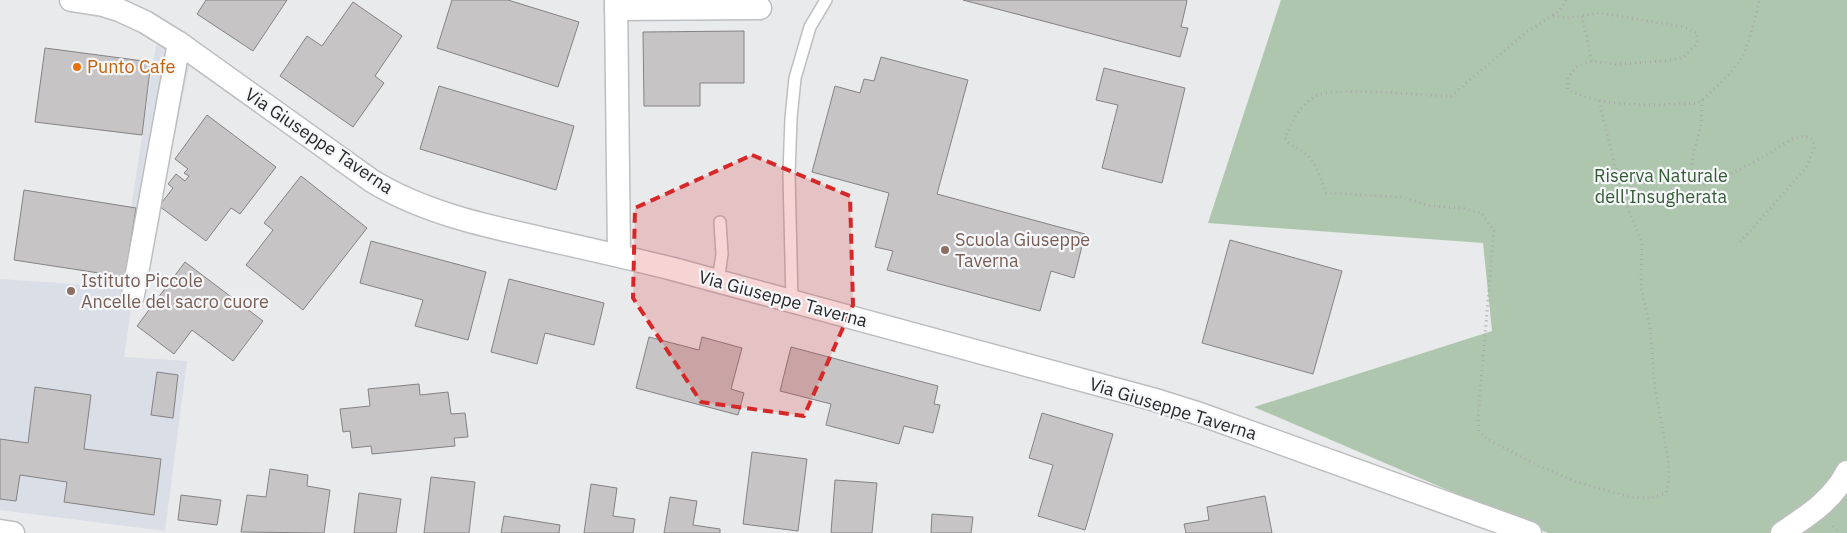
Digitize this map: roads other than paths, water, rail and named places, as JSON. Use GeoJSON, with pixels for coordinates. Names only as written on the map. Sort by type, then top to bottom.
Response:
{"type":"FeatureCollection","features":[{"type":"Feature","properties":{"kind":"street","name":"Via Giuseppe Taverna"},"geometry":{"type":"LineString","coordinates":[[71,0],[120,10],[145,22],[179,43],[372,181],[402,197],[434,210],[494,228],[619,255],[1152,399],[1530,533]]}},
{"type":"Feature","properties":{"kind":"street"},"geometry":{"type":"LineString","coordinates":[[619,255],[616,4],[760,8]]}},
{"type":"Feature","properties":{"kind":"street"},"geometry":{"type":"LineString","coordinates":[[133,295],[179,43]]}},
{"type":"Feature","properties":{"kind":"street"},"geometry":{"type":"LineString","coordinates":[[1782,533],[1816,510],[1847,472]]}},
{"type":"Feature","properties":{"kind":"street"},"geometry":{"type":"LineString","coordinates":[[0,532],[13,533]]}},
{"type":"Feature","properties":{"kind":"lane"},"geometry":{"type":"LineString","coordinates":[[792,302],[789,174],[795,78],[810,27],[826,0]]}},
{"type":"Feature","properties":{"kind":"lane"},"geometry":{"type":"LineString","coordinates":[[718,282],[722,254],[720,222]]}},
{"type":"Feature","properties":{"kind":"place","name":"Punto Cafe"},"geometry":{"type":"Point","coordinates":[77,67]}},
{"type":"Feature","properties":{"kind":"place","name":"Scuola Giuseppe Taverna"},"geometry":{"type":"Point","coordinates":[945,250]}},
{"type":"Feature","properties":{"kind":"place","name":"Istituto Piccole Ancelle del sacro cuore"},"geometry":{"type":"Point","coordinates":[71,291]}},
{"type":"Feature","properties":{"kind":"park label","name":"Riserva Naturale dell'Insugherata"},"geometry":{"type":"Point","coordinates":[1661,186]}}]}
